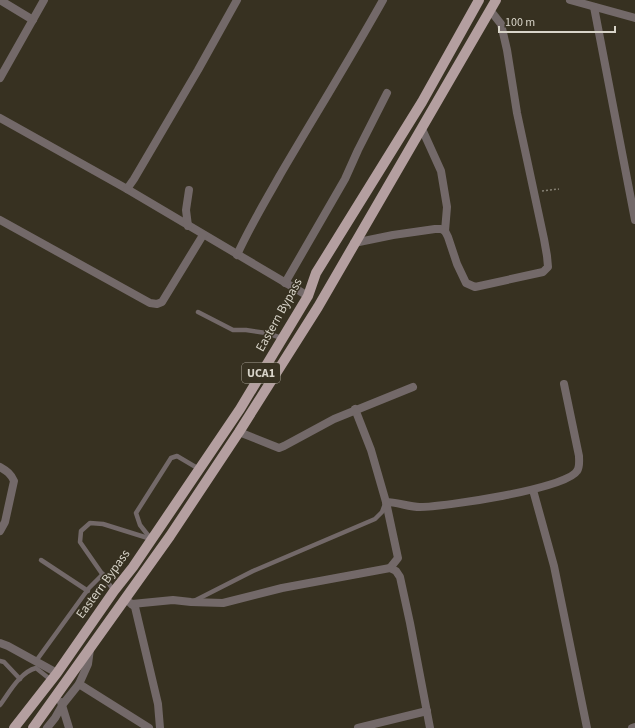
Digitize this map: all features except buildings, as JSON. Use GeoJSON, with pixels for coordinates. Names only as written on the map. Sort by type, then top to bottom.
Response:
{"type":"FeatureCollection","features":[{"type":"Feature","properties":{"kind":"main road","name":"Eastern Bypass"},"geometry":{"type":"LineString","coordinates":[[14,728],[54,676],[114,590],[133,567],[240,409],[308,296],[316,273],[422,102],[479,0]]}},
{"type":"Feature","properties":{"kind":"main road","name":"Eastern Bypass"},"geometry":{"type":"LineString","coordinates":[[33,728],[60,700],[91,645],[129,602],[170,536],[239,432],[318,307],[496,0]]}},
{"type":"Feature","properties":{"kind":"street"},"geometry":{"type":"LineString","coordinates":[[0,0],[33,20]]}},
{"type":"Feature","properties":{"kind":"street"},"geometry":{"type":"LineString","coordinates":[[0,78],[44,0]]}},
{"type":"Feature","properties":{"kind":"street"},"geometry":{"type":"LineString","coordinates":[[127,189],[237,0]]}},
{"type":"Feature","properties":{"kind":"street"},"geometry":{"type":"LineString","coordinates":[[237,255],[244,239],[300,141],[348,62],[383,0]]}},
{"type":"Feature","properties":{"kind":"street"},"geometry":{"type":"LineString","coordinates":[[570,0],[592,4],[635,18]]}},
{"type":"Feature","properties":{"kind":"street"},"geometry":{"type":"LineString","coordinates":[[592,4],[635,220]]}},
{"type":"Feature","properties":{"kind":"street"},"geometry":{"type":"LineString","coordinates":[[422,129],[441,171],[447,207],[445,231],[466,284],[475,287],[543,272],[548,267],[547,256],[517,113],[506,44],[501,24],[490,10]]}},
{"type":"Feature","properties":{"kind":"street"},"geometry":{"type":"LineString","coordinates":[[285,283],[345,179],[387,93]]}},
{"type":"Feature","properties":{"kind":"street"},"geometry":{"type":"LineString","coordinates":[[0,118],[127,189],[308,296]]}},
{"type":"Feature","properties":{"kind":"street"},"geometry":{"type":"LineString","coordinates":[[188,226],[186,210],[189,190]]}},
{"type":"Feature","properties":{"kind":"street"},"geometry":{"type":"LineString","coordinates":[[0,220],[150,303],[157,304],[162,302],[203,235]]}},
{"type":"Feature","properties":{"kind":"street"},"geometry":{"type":"LineString","coordinates":[[354,243],[393,235],[435,229],[445,231]]}},
{"type":"Feature","properties":{"kind":"street"},"geometry":{"type":"LineString","coordinates":[[386,502],[398,502],[419,507],[472,501],[533,490],[572,477],[577,472],[579,456],[564,384]]}},
{"type":"Feature","properties":{"kind":"street"},"geometry":{"type":"LineString","coordinates":[[239,432],[279,448],[355,409],[413,387]]}},
{"type":"Feature","properties":{"kind":"street"},"geometry":{"type":"LineString","coordinates":[[355,409],[371,450],[386,502],[398,558],[390,568]]}},
{"type":"Feature","properties":{"kind":"street"},"geometry":{"type":"LineString","coordinates":[[0,467],[9,473],[14,481],[0,531]]}},
{"type":"Feature","properties":{"kind":"street"},"geometry":{"type":"LineString","coordinates":[[533,490],[554,566],[587,728]]}},
{"type":"Feature","properties":{"kind":"street"},"geometry":{"type":"LineString","coordinates":[[129,602],[173,600],[223,603],[282,588],[390,568],[396,571],[400,576],[430,728]]}},
{"type":"Feature","properties":{"kind":"street"},"geometry":{"type":"LineString","coordinates":[[129,602],[135,607],[158,704],[160,728]]}},
{"type":"Feature","properties":{"kind":"street"},"geometry":{"type":"LineString","coordinates":[[0,644],[8,646],[36,661],[54,676]]}},
{"type":"Feature","properties":{"kind":"street"},"geometry":{"type":"LineString","coordinates":[[47,728],[55,718],[60,700],[79,684],[88,664],[91,645]]}},
{"type":"Feature","properties":{"kind":"street"},"geometry":{"type":"LineString","coordinates":[[79,684],[149,728]]}},
{"type":"Feature","properties":{"kind":"street"},"geometry":{"type":"LineString","coordinates":[[60,700],[69,728]]}},
{"type":"Feature","properties":{"kind":"street"},"geometry":{"type":"LineString","coordinates":[[358,728],[426,711]]}},
{"type":"Feature","properties":{"kind":"lane"},"geometry":{"type":"LineString","coordinates":[[198,312],[233,330],[266,333],[282,338]]}},
{"type":"Feature","properties":{"kind":"lane"},"geometry":{"type":"LineString","coordinates":[[151,539],[140,525],[136,513],[171,458],[177,456],[199,469]]}},
{"type":"Feature","properties":{"kind":"lane"},"geometry":{"type":"LineString","coordinates":[[191,602],[253,571],[375,519],[382,512],[386,502]]}},
{"type":"Feature","properties":{"kind":"lane"},"geometry":{"type":"LineString","coordinates":[[114,590],[80,542],[81,531],[90,523],[103,524],[151,539]]}},
{"type":"Feature","properties":{"kind":"lane"},"geometry":{"type":"LineString","coordinates":[[41,560],[88,591]]}},
{"type":"Feature","properties":{"kind":"lane"},"geometry":{"type":"LineString","coordinates":[[36,661],[88,591],[103,574]]}},
{"type":"Feature","properties":{"kind":"lane"},"geometry":{"type":"LineString","coordinates":[[0,660],[4,662],[20,679]]}},
{"type":"Feature","properties":{"kind":"lane"},"geometry":{"type":"LineString","coordinates":[[0,705],[20,679],[31,670],[36,668],[54,676]]}},
{"type":"Feature","properties":{"kind":"path"},"geometry":{"type":"LineString","coordinates":[[534,192],[559,189]]}}]}
